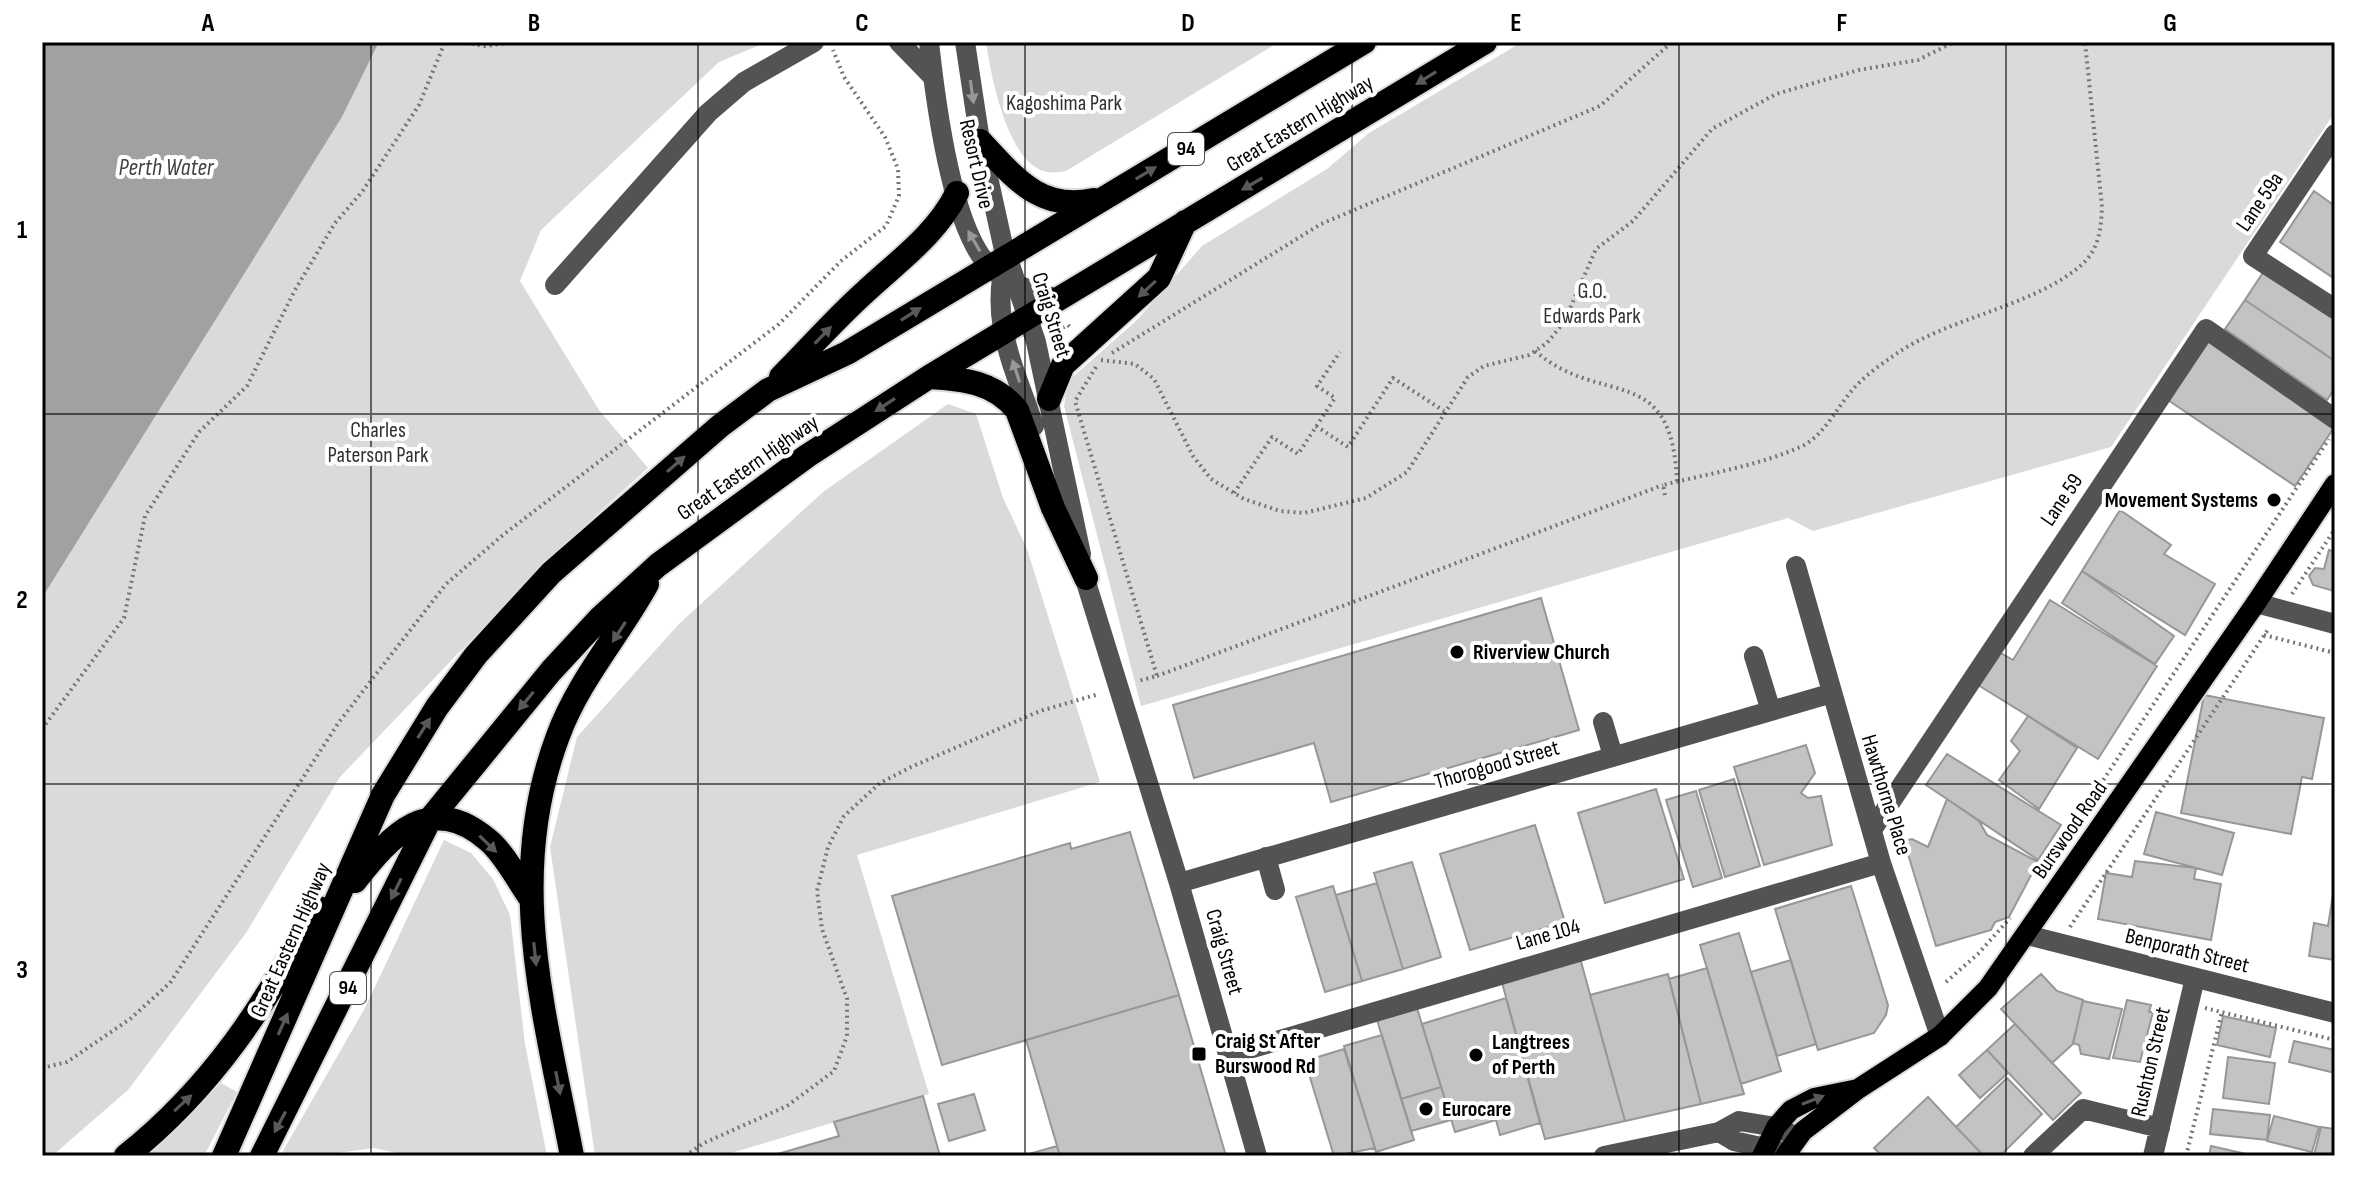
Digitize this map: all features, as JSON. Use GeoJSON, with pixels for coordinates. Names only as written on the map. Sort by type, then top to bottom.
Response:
{"type":"FeatureCollection","features":[{"type":"Feature","properties":{"kind":"highway","name":"Great Eastern Highway"},"geometry":{"type":"LineString","coordinates":[[224,1156],[383,795],[437,707],[514,612],[551,573],[708,436],[768,390],[1005,273],[1106,197],[1364,42]]}},
{"type":"Feature","properties":{"kind":"highway","name":"Great Eastern Highway"},"geometry":{"type":"LineString","coordinates":[[262,1156],[327,1032],[430,819],[551,671],[601,617],[658,565],[807,456],[975,348],[1001,327],[1027,317],[1485,42]]}},
{"type":"Feature","properties":{"kind":"highway"},"geometry":{"type":"LineString","coordinates":[[980,141],[1005,168],[1043,199],[1081,203],[1106,197]]}},
{"type":"Feature","properties":{"kind":"highway"},"geometry":{"type":"LineString","coordinates":[[768,390],[863,293],[913,250],[947,213],[957,193]]}},
{"type":"Feature","properties":{"kind":"highway"},"geometry":{"type":"LineString","coordinates":[[1049,399],[1063,365],[1159,278],[1185,222]]}},
{"type":"Feature","properties":{"kind":"highway"},"geometry":{"type":"LineString","coordinates":[[929,377],[983,384],[1006,398],[1017,410],[1053,508],[1086,578]]}},
{"type":"Feature","properties":{"kind":"highway"},"geometry":{"type":"LineString","coordinates":[[572,1156],[537,976],[529,896],[532,837],[557,737],[583,684],[620,633],[658,565]]}},
{"type":"Feature","properties":{"kind":"highway"},"geometry":{"type":"LineString","coordinates":[[126,1156],[209,1079],[240,1037],[294,953],[383,795]]}},
{"type":"Feature","properties":{"kind":"highway"},"geometry":{"type":"LineString","coordinates":[[333,911],[386,842],[419,819],[454,821],[489,840],[529,896]]}},
{"type":"Feature","properties":{"kind":"main road","name":"Burswood Road"},"geometry":{"type":"LineString","coordinates":[[1776,1127],[1791,1110],[1814,1098],[1858,1089],[1940,1036],[1988,988],[2256,603],[2335,484]]}},
{"type":"Feature","properties":{"kind":"main road"},"geometry":{"type":"LineString","coordinates":[[1789,1149],[1858,1089]]}},
{"type":"Feature","properties":{"kind":"main road"},"geometry":{"type":"LineString","coordinates":[[1763,1152],[1776,1127]]}},
{"type":"Feature","properties":{"kind":"street"},"geometry":{"type":"LineString","coordinates":[[555,285],[708,113],[744,82],[814,42]]}},
{"type":"Feature","properties":{"kind":"street"},"geometry":{"type":"LineString","coordinates":[[899,42],[933,77]]}},
{"type":"Feature","properties":{"kind":"street","name":"Resort Drive"},"geometry":{"type":"LineString","coordinates":[[929,42],[933,77],[968,233],[1005,273]]}},
{"type":"Feature","properties":{"kind":"street","name":"Resort Drive"},"geometry":{"type":"LineString","coordinates":[[965,42],[1005,273],[1007,308],[1001,327]]}},
{"type":"Feature","properties":{"kind":"street","name":"Lane 59a"},"geometry":{"type":"LineString","coordinates":[[2335,134],[2253,256],[2335,309]]}},
{"type":"Feature","properties":{"kind":"street"},"geometry":{"type":"LineString","coordinates":[[1005,273],[1057,299]]}},
{"type":"Feature","properties":{"kind":"street","name":"Craig Street"},"geometry":{"type":"LineString","coordinates":[[1005,273],[1027,317],[1049,399],[1086,578]]}},
{"type":"Feature","properties":{"kind":"street","name":"Craig Street"},"geometry":{"type":"LineString","coordinates":[[1001,327],[1086,578],[1179,883],[1257,1156]]}},
{"type":"Feature","properties":{"kind":"street","name":"Lane 59"},"geometry":{"type":"LineString","coordinates":[[1872,830],[2206,329],[2335,419]]}},
{"type":"Feature","properties":{"kind":"street","name":"Hawthorne Place"},"geometry":{"type":"LineString","coordinates":[[1796,566],[1829,694],[1881,863],[1940,1036]]}},
{"type":"Feature","properties":{"kind":"street"},"geometry":{"type":"LineString","coordinates":[[2256,603],[2335,624]]}},
{"type":"Feature","properties":{"kind":"street"},"geometry":{"type":"LineString","coordinates":[[1754,656],[1771,711]]}},
{"type":"Feature","properties":{"kind":"street","name":"Thorogood Street"},"geometry":{"type":"LineString","coordinates":[[1179,883],[1829,694]]}},
{"type":"Feature","properties":{"kind":"street"},"geometry":{"type":"LineString","coordinates":[[1603,722],[1613,756]]}},
{"type":"Feature","properties":{"kind":"street"},"geometry":{"type":"LineString","coordinates":[[1266,857],[1275,890]]}},
{"type":"Feature","properties":{"kind":"street","name":"Lane 104"},"geometry":{"type":"LineString","coordinates":[[1229,1055],[1289,1044],[1313,1021],[1881,863]]}},
{"type":"Feature","properties":{"kind":"street","name":"Benporath Street"},"geometry":{"type":"LineString","coordinates":[[2027,935],[2335,1013]]}},
{"type":"Feature","properties":{"kind":"street","name":"Rushton Street"},"geometry":{"type":"LineString","coordinates":[[2153,1156],[2195,978]]}},
{"type":"Feature","properties":{"kind":"street"},"geometry":{"type":"LineString","coordinates":[[2033,1156],[2083,1109],[2160,1128]]}},
{"type":"Feature","properties":{"kind":"street"},"geometry":{"type":"LineString","coordinates":[[1604,1156],[1719,1132],[1739,1121],[1776,1127],[1789,1149],[1763,1152],[1719,1132]]}},
{"type":"Feature","properties":{"kind":"path"},"geometry":{"type":"LineString","coordinates":[[42,729],[124,618],[145,516],[199,432],[247,386],[295,290],[335,223],[362,192],[419,105],[445,42]]}},
{"type":"Feature","properties":{"kind":"path"},"geometry":{"type":"LineString","coordinates":[[460,42],[485,46],[516,42]]}},
{"type":"Feature","properties":{"kind":"path"},"geometry":{"type":"LineString","coordinates":[[42,1068],[67,1062],[130,1019],[170,983],[339,722],[446,584],[503,535],[779,324],[841,261],[886,226],[899,196],[898,169],[885,137],[844,77],[829,42]]}},
{"type":"Feature","properties":{"kind":"path"},"geometry":{"type":"LineString","coordinates":[[1157,676],[1075,401],[1101,360],[1321,224],[1600,106],[1672,42]]}},
{"type":"Feature","properties":{"kind":"path"},"geometry":{"type":"LineString","coordinates":[[1101,360],[1135,364],[1154,379],[1193,456],[1211,479],[1234,493],[1280,511],[1304,513],[1366,498],[1407,472],[1468,377],[1484,366],[1535,351],[1547,343],[1564,322],[1596,249],[1633,221],[1712,129],[1776,94],[1859,70],[1918,60],[1954,42]]}},
{"type":"Feature","properties":{"kind":"path"},"geometry":{"type":"LineString","coordinates":[[685,1156],[704,1143],[787,1106],[834,1071],[847,1036],[847,999],[822,929],[817,891],[828,847],[844,816],[880,783],[1040,711],[1157,676],[1663,485],[1800,448],[1819,433],[1857,385],[1895,354],[1963,321],[2010,305],[2078,268],[2092,253],[2100,233],[2102,207],[2085,42]]}},
{"type":"Feature","properties":{"kind":"path"},"geometry":{"type":"LineString","coordinates":[[1050,334],[1068,325],[1075,333]]}},
{"type":"Feature","properties":{"kind":"path"},"geometry":{"type":"LineString","coordinates":[[1535,351],[1556,369],[1577,378],[1640,395],[1667,420],[1674,445],[1677,482]]}},
{"type":"Feature","properties":{"kind":"path"},"geometry":{"type":"LineString","coordinates":[[1234,493],[1272,437],[1298,454],[1335,398],[1317,386],[1340,352]]}},
{"type":"Feature","properties":{"kind":"path"},"geometry":{"type":"LineString","coordinates":[[1316,426],[1348,447],[1393,378],[1445,411]]}},
{"type":"Feature","properties":{"kind":"path"},"geometry":{"type":"LineString","coordinates":[[2042,873],[2335,430]]}},
{"type":"Feature","properties":{"kind":"path"},"geometry":{"type":"LineString","coordinates":[[1663,485],[1665,495]]}},
{"type":"Feature","properties":{"kind":"path"},"geometry":{"type":"LineString","coordinates":[[2059,943],[2335,529]]}},
{"type":"Feature","properties":{"kind":"path"},"geometry":{"type":"LineString","coordinates":[[2264,635],[2335,653]]}},
{"type":"Feature","properties":{"kind":"path"},"geometry":{"type":"LineString","coordinates":[[1946,982],[1978,954],[2017,911]]}},
{"type":"Feature","properties":{"kind":"path"},"geometry":{"type":"LineString","coordinates":[[2189,1004],[2335,1040]]}},
{"type":"Feature","properties":{"kind":"path"},"geometry":{"type":"LineString","coordinates":[[2186,1156],[2222,1012]]}},
{"type":"Feature","properties":{"kind":"green space","name":"Charles Paterson Park"},"geometry":{"type":"Polygon","coordinates":[[[379,42],[767,42],[719,62],[541,230],[520,281],[599,410],[648,468],[554,553],[340,777],[246,933],[128,1090],[52,1156],[42,1156],[42,598],[342,117],[379,42]]]}},
{"type":"Feature","properties":{"kind":"green space","name":"Kagoshima Park"},"geometry":{"type":"Polygon","coordinates":[[[986,42],[1279,42],[1066,171],[1047,172],[1033,165],[1021,153],[1011,136],[997,96],[986,42]]]}},
{"type":"Feature","properties":{"kind":"green space","name":"G.O. Edwards Park"},"geometry":{"type":"Polygon","coordinates":[[[1522,42],[2335,42],[2335,112],[2111,447],[1813,531],[1788,518],[1141,706],[1064,406],[1068,381],[1137,320],[1202,246],[1327,169],[1369,133],[1522,42]]]}},
{"type":"Feature","properties":{"kind":"green space"},"geometry":{"type":"Polygon","coordinates":[[[948,404],[976,414],[1003,498],[1027,549],[1100,782],[857,855],[929,1094],[721,1156],[595,1156],[550,847],[577,737],[679,624],[823,492],[948,404]]]}},
{"type":"Feature","properties":{"kind":"green space"},"geometry":{"type":"Polygon","coordinates":[[[444,840],[471,853],[493,879],[510,915],[525,1044],[547,1156],[410,1156],[374,1148],[315,1156],[280,1156],[365,1008],[444,840]]]}},
{"type":"Feature","properties":{"kind":"green space"},"geometry":{"type":"Polygon","coordinates":[[[221,1083],[237,1092],[204,1156],[145,1156],[221,1083]]]}},
{"type":"Feature","properties":{"kind":"water","name":"Perth Water"},"geometry":{"type":"Polygon","coordinates":[[[42,42],[379,42],[342,117],[42,598],[42,42]]]}},
{"type":"Feature","properties":{"kind":"building"},"geometry":{"type":"Polygon","coordinates":[[[2314,191],[2335,206],[2335,279],[2280,242],[2314,191]]]}},
{"type":"Feature","properties":{"kind":"building"},"geometry":{"type":"Polygon","coordinates":[[[2266,268],[2335,314],[2335,361],[2245,300],[2266,268]]]}},
{"type":"Feature","properties":{"kind":"building"},"geometry":{"type":"Polygon","coordinates":[[[2245,300],[2335,361],[2335,388],[2327,400],[2225,329],[2245,300]]]}},
{"type":"Feature","properties":{"kind":"building"},"geometry":{"type":"Polygon","coordinates":[[[2207,336],[2335,426],[2295,486],[2165,398],[2207,336]]]}},
{"type":"Feature","properties":{"kind":"building"},"geometry":{"type":"Polygon","coordinates":[[[2120,510],[2171,545],[2164,554],[2215,584],[2185,635],[2082,571],[2120,510]]]}},
{"type":"Feature","properties":{"kind":"building"},"geometry":{"type":"Polygon","coordinates":[[[2329,550],[2335,552],[2334,591],[2313,585],[2309,576],[2315,568],[2324,569],[2329,550]]]}},
{"type":"Feature","properties":{"kind":"building"},"geometry":{"type":"Polygon","coordinates":[[[2082,571],[2174,636],[2155,664],[2062,603],[2082,571]]]}},
{"type":"Feature","properties":{"kind":"building","name":"Riverview Church"},"geometry":{"type":"Polygon","coordinates":[[[1541,598],[1579,730],[1331,802],[1314,743],[1194,778],[1173,705],[1541,598]]]}},
{"type":"Feature","properties":{"kind":"building"},"geometry":{"type":"Polygon","coordinates":[[[2050,600],[2157,666],[2098,759],[1978,685],[1999,652],[2013,660],[2050,600]]]}},
{"type":"Feature","properties":{"kind":"building"},"geometry":{"type":"Polygon","coordinates":[[[2204,695],[2324,718],[2312,779],[2302,777],[2291,834],[2181,813],[2204,695]]]}},
{"type":"Feature","properties":{"kind":"building"},"geometry":{"type":"Polygon","coordinates":[[[2028,716],[2077,748],[2039,809],[1999,780],[2020,751],[2011,741],[2028,716]]]}},
{"type":"Feature","properties":{"kind":"building"},"geometry":{"type":"Polygon","coordinates":[[[1806,745],[1815,773],[1801,793],[1808,798],[1821,796],[1832,845],[1764,865],[1734,767],[1806,745]]]}},
{"type":"Feature","properties":{"kind":"building"},"geometry":{"type":"Polygon","coordinates":[[[1947,754],[2061,825],[2038,860],[1926,785],[1947,754]]]}},
{"type":"Feature","properties":{"kind":"building"},"geometry":{"type":"Polygon","coordinates":[[[1734,779],[1760,866],[1725,877],[1699,790],[1734,779]]]}},
{"type":"Feature","properties":{"kind":"building"},"geometry":{"type":"Polygon","coordinates":[[[1656,789],[1684,879],[1605,903],[1578,813],[1656,789]]]}},
{"type":"Feature","properties":{"kind":"building"},"geometry":{"type":"Polygon","coordinates":[[[1696,791],[1722,878],[1693,887],[1666,800],[1696,791]]]}},
{"type":"Feature","properties":{"kind":"building"},"geometry":{"type":"Polygon","coordinates":[[[1947,799],[1979,821],[1987,835],[2038,862],[2009,917],[1995,922],[1991,930],[1936,946],[1904,841],[1912,839],[1928,847],[1947,799]]]}},
{"type":"Feature","properties":{"kind":"building"},"geometry":{"type":"Polygon","coordinates":[[[2156,812],[2234,833],[2222,875],[2144,854],[2156,812]]]}},
{"type":"Feature","properties":{"kind":"building"},"geometry":{"type":"Polygon","coordinates":[[[1535,825],[1565,922],[1470,950],[1440,854],[1535,825]]]}},
{"type":"Feature","properties":{"kind":"building"},"geometry":{"type":"Polygon","coordinates":[[[1130,832],[1179,995],[942,1065],[892,896],[1070,843],[1071,849],[1130,832]]]}},
{"type":"Feature","properties":{"kind":"building"},"geometry":{"type":"Polygon","coordinates":[[[2135,861],[2196,868],[2194,879],[2221,884],[2211,940],[2098,919],[2106,873],[2132,877],[2135,861]]]}},
{"type":"Feature","properties":{"kind":"building"},"geometry":{"type":"Polygon","coordinates":[[[1412,862],[1441,957],[1403,969],[1374,873],[1412,862]]]}},
{"type":"Feature","properties":{"kind":"building"},"geometry":{"type":"Polygon","coordinates":[[[2335,882],[2335,960],[2309,956],[2314,923],[2328,926],[2335,882]]]}},
{"type":"Feature","properties":{"kind":"building"},"geometry":{"type":"Polygon","coordinates":[[[1377,883],[1403,969],[1362,981],[1336,895],[1377,883]]]}},
{"type":"Feature","properties":{"kind":"building"},"geometry":{"type":"Polygon","coordinates":[[[1333,886],[1362,981],[1325,992],[1296,897],[1333,886]]]}},
{"type":"Feature","properties":{"kind":"building"},"geometry":{"type":"Polygon","coordinates":[[[1851,886],[1888,1005],[1886,1015],[1874,1033],[1818,1050],[1775,909],[1851,886]]]}},
{"type":"Feature","properties":{"kind":"building"},"geometry":{"type":"Polygon","coordinates":[[[1739,933],[1781,1071],[1741,1084],[1700,945],[1739,933]]]}},
{"type":"Feature","properties":{"kind":"building"},"geometry":{"type":"Polygon","coordinates":[[[1580,958],[1625,1121],[1545,1139],[1501,979],[1580,958]]]}},
{"type":"Feature","properties":{"kind":"building"},"geometry":{"type":"Polygon","coordinates":[[[1791,960],[1816,1044],[1777,1056],[1751,972],[1791,960]]]}},
{"type":"Feature","properties":{"kind":"building"},"geometry":{"type":"Polygon","coordinates":[[[1707,968],[1744,1094],[1701,1104],[1669,979],[1707,968]]]}},
{"type":"Feature","properties":{"kind":"building"},"geometry":{"type":"Polygon","coordinates":[[[1668,974],[1701,1104],[1625,1121],[1590,995],[1668,974]]]}},
{"type":"Feature","properties":{"kind":"building"},"geometry":{"type":"Polygon","coordinates":[[[2041,974],[2057,991],[2083,1000],[2073,1044],[2052,1063],[2001,1009],[2041,974]]]}},
{"type":"Feature","properties":{"kind":"building"},"geometry":{"type":"Polygon","coordinates":[[[1179,995],[1226,1156],[1060,1156],[1026,1040],[1179,995]]]}},
{"type":"Feature","properties":{"kind":"building","name":"Langtrees of Perth"},"geometry":{"type":"Polygon","coordinates":[[[1506,998],[1540,1123],[1500,1135],[1496,1120],[1455,1132],[1422,1024],[1506,998]]]}},
{"type":"Feature","properties":{"kind":"building"},"geometry":{"type":"Polygon","coordinates":[[[2127,1000],[2151,1005],[2149,1012],[2153,1012],[2140,1062],[2113,1058],[2127,1000]]]}},
{"type":"Feature","properties":{"kind":"building"},"geometry":{"type":"Polygon","coordinates":[[[2083,1001],[2122,1009],[2109,1059],[2081,1054],[2079,1045],[2073,1043],[2083,1001]]]}},
{"type":"Feature","properties":{"kind":"building","name":"Eurocare"},"geometry":{"type":"Polygon","coordinates":[[[1417,1008],[1441,1087],[1401,1099],[1377,1020],[1417,1008]]]}},
{"type":"Feature","properties":{"kind":"building"},"geometry":{"type":"Polygon","coordinates":[[[2223,1016],[2276,1028],[2270,1057],[2217,1045],[2223,1016]]]}},
{"type":"Feature","properties":{"kind":"building"},"geometry":{"type":"Polygon","coordinates":[[[2015,1024],[2081,1093],[2053,1120],[1987,1050],[2015,1024]]]}},
{"type":"Feature","properties":{"kind":"building"},"geometry":{"type":"Polygon","coordinates":[[[1382,1035],[1414,1140],[1376,1152],[1344,1046],[1382,1035]]]}},
{"type":"Feature","properties":{"kind":"building"},"geometry":{"type":"Polygon","coordinates":[[[2294,1041],[2335,1050],[2335,1073],[2289,1062],[2294,1041]]]}},
{"type":"Feature","properties":{"kind":"building"},"geometry":{"type":"Polygon","coordinates":[[[1344,1049],[1375,1148],[1334,1156],[1305,1061],[1344,1049]]]}},
{"type":"Feature","properties":{"kind":"building"},"geometry":{"type":"Polygon","coordinates":[[[1987,1050],[2008,1073],[1980,1098],[1959,1075],[1987,1050]]]}},
{"type":"Feature","properties":{"kind":"building"},"geometry":{"type":"Polygon","coordinates":[[[2228,1057],[2275,1063],[2269,1104],[2223,1098],[2228,1057]]]}},
{"type":"Feature","properties":{"kind":"building"},"geometry":{"type":"Polygon","coordinates":[[[2007,1078],[2042,1114],[2000,1156],[1984,1156],[1956,1127],[2007,1078]]]}},
{"type":"Feature","properties":{"kind":"building","name":"Eurocare"},"geometry":{"type":"Polygon","coordinates":[[[1441,1087],[1451,1120],[1411,1131],[1401,1099],[1441,1087]]]}},
{"type":"Feature","properties":{"kind":"building"},"geometry":{"type":"Polygon","coordinates":[[[974,1094],[985,1130],[949,1141],[938,1104],[974,1094]]]}},
{"type":"Feature","properties":{"kind":"building"},"geometry":{"type":"Polygon","coordinates":[[[923,1096],[940,1156],[771,1156],[839,1136],[834,1122],[923,1096]]]}},
{"type":"Feature","properties":{"kind":"building"},"geometry":{"type":"Polygon","coordinates":[[[1928,1097],[1984,1156],[1882,1156],[1874,1148],[1928,1097]]]}},
{"type":"Feature","properties":{"kind":"building"},"geometry":{"type":"Polygon","coordinates":[[[2213,1109],[2270,1115],[2267,1140],[2210,1134],[2213,1109]]]}},
{"type":"Feature","properties":{"kind":"building"},"geometry":{"type":"Polygon","coordinates":[[[2274,1116],[2319,1127],[2312,1152],[2267,1141],[2274,1116]]]}},
{"type":"Feature","properties":{"kind":"building"},"geometry":{"type":"Polygon","coordinates":[[[2321,1127],[2335,1129],[2335,1156],[2314,1156],[2321,1127]]]}},
{"type":"Feature","properties":{"kind":"building"},"geometry":{"type":"Polygon","coordinates":[[[1057,1146],[1060,1156],[1022,1156],[1057,1146]]]}},
{"type":"Feature","properties":{"kind":"building"},"geometry":{"type":"Polygon","coordinates":[[[2211,1146],[2255,1156],[2209,1156],[2211,1146]]]}},
{"type":"Feature","properties":{"kind":"place","name":"Movement Systems"},"geometry":{"type":"Point","coordinates":[2274,500]}},
{"type":"Feature","properties":{"kind":"place","name":"Riverview Church"},"geometry":{"type":"Point","coordinates":[1457,652]}},
{"type":"Feature","properties":{"kind":"place","name":"Craig St After Burswood Rd"},"geometry":{"type":"Point","coordinates":[1199,1054]}},
{"type":"Feature","properties":{"kind":"place","name":"Langtrees of Perth"},"geometry":{"type":"Point","coordinates":[1476,1055]}},
{"type":"Feature","properties":{"kind":"place","name":"Eurocare"},"geometry":{"type":"Point","coordinates":[1426,1109]}}]}
